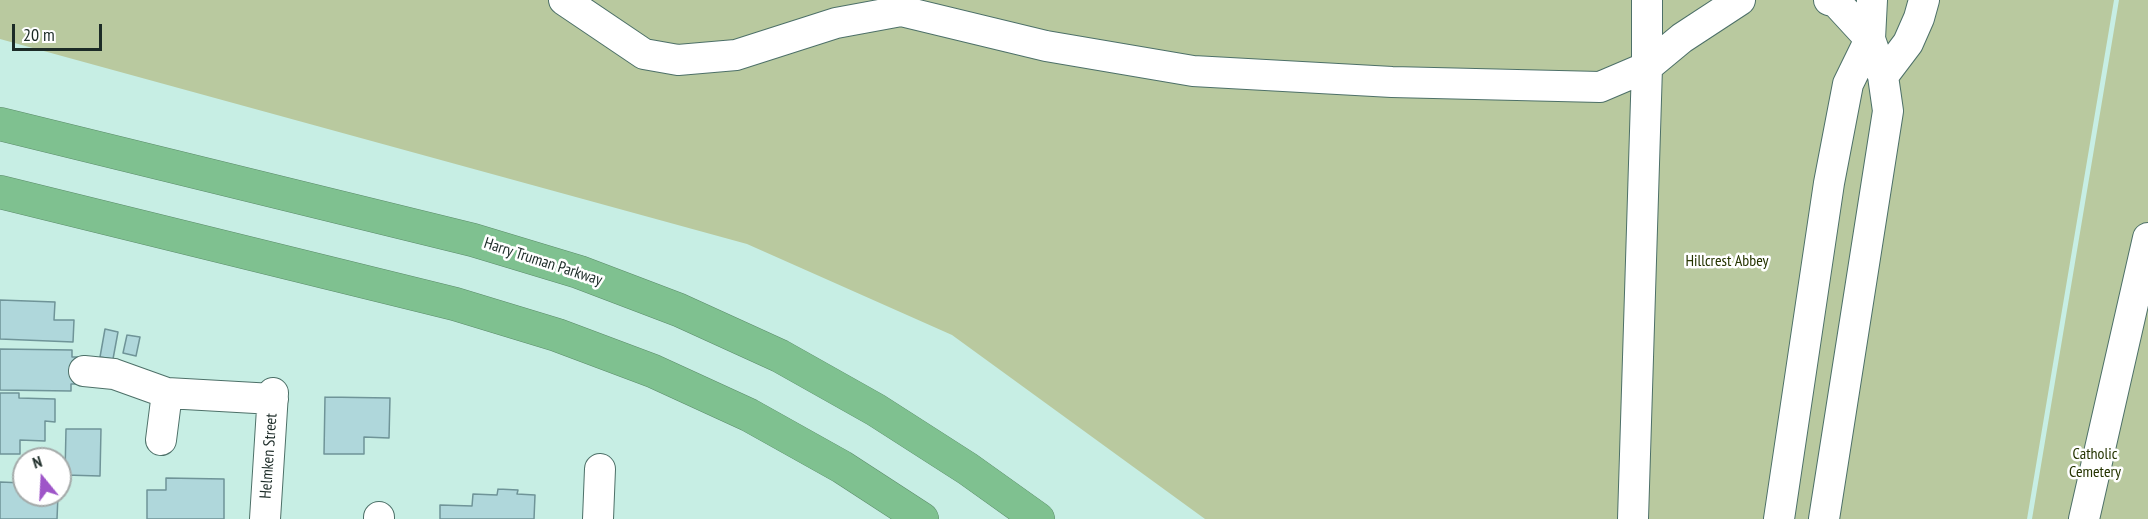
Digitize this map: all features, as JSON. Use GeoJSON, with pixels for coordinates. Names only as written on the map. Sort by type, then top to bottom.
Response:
{"type":"FeatureCollection","features":[{"type":"Feature","properties":{"kind":"highway","name":"Harry Truman Parkway"},"geometry":{"type":"LineString","coordinates":[[0,124],[473,240],[579,272],[679,310],[780,356],[876,410],[968,469],[1038,519]]}},
{"type":"Feature","properties":{"kind":"highway"},"geometry":{"type":"LineString","coordinates":[[0,192],[456,304],[557,335],[653,371],[749,415],[842,467],[922,519]]}},
{"type":"Feature","properties":{"kind":"street"},"geometry":{"type":"LineString","coordinates":[[564,0],[644,54],[678,60],[736,55],[836,23],[901,11],[1046,46],[1193,71],[1392,82],[1600,87],[1647,67],[1682,38],[1740,0]]}},
{"type":"Feature","properties":{"kind":"street"},"geometry":{"type":"LineString","coordinates":[[1633,519],[1647,67],[1647,0]]}},
{"type":"Feature","properties":{"kind":"street"},"geometry":{"type":"LineString","coordinates":[[1829,0],[1836,2],[1870,39]]}},
{"type":"Feature","properties":{"kind":"street"},"geometry":{"type":"LineString","coordinates":[[1824,519],[1888,111],[1883,76],[1870,39],[1872,0]]}},
{"type":"Feature","properties":{"kind":"street"},"geometry":{"type":"LineString","coordinates":[[1883,76],[1908,43],[1924,0]]}},
{"type":"Feature","properties":{"kind":"street"},"geometry":{"type":"LineString","coordinates":[[1779,519],[1829,183],[1848,84],[1870,39]]}},
{"type":"Feature","properties":{"kind":"street"},"geometry":{"type":"LineString","coordinates":[[2084,519],[2148,238]]}},
{"type":"Feature","properties":{"kind":"street"},"geometry":{"type":"LineString","coordinates":[[84,371],[114,374],[167,393],[161,440]]}},
{"type":"Feature","properties":{"kind":"street","name":"Helmken Street"},"geometry":{"type":"LineString","coordinates":[[167,393],[273,396],[265,519]]}},
{"type":"Feature","properties":{"kind":"street"},"geometry":{"type":"LineString","coordinates":[[598,519],[600,469]]}},
{"type":"Feature","properties":{"kind":"green space","name":"Hillcrest Abbey"},"geometry":{"type":"Polygon","coordinates":[[[0,0],[2114,0],[2027,519],[1205,519],[952,335],[747,244],[0,39],[0,0]]]}},
{"type":"Feature","properties":{"kind":"green space","name":"Catholic Cemetery"},"geometry":{"type":"Polygon","coordinates":[[[2119,0],[2148,0],[2148,519],[2032,519],[2119,0]]]}},
{"type":"Feature","properties":{"kind":"building"},"geometry":{"type":"Polygon","coordinates":[[[0,300],[55,302],[54,320],[74,320],[73,342],[0,339],[0,300]]]}},
{"type":"Feature","properties":{"kind":"building"},"geometry":{"type":"Polygon","coordinates":[[[105,329],[118,332],[113,359],[100,357],[105,329]]]}},
{"type":"Feature","properties":{"kind":"building"},"geometry":{"type":"Polygon","coordinates":[[[127,335],[140,337],[136,356],[123,353],[127,335]]]}},
{"type":"Feature","properties":{"kind":"building"},"geometry":{"type":"Polygon","coordinates":[[[0,349],[72,350],[72,357],[84,357],[84,384],[71,384],[71,391],[0,390],[0,349]]]}},
{"type":"Feature","properties":{"kind":"building"},"geometry":{"type":"Polygon","coordinates":[[[0,393],[19,393],[19,398],[55,399],[55,422],[45,421],[45,441],[20,440],[20,447],[12,447],[12,454],[0,454],[0,393]]]}},
{"type":"Feature","properties":{"kind":"building"},"geometry":{"type":"Polygon","coordinates":[[[325,397],[390,398],[389,438],[364,437],[364,454],[324,454],[325,397]]]}},
{"type":"Feature","properties":{"kind":"building"},"geometry":{"type":"Polygon","coordinates":[[[66,429],[101,429],[100,476],[72,475],[72,447],[66,447],[66,429]]]}},
{"type":"Feature","properties":{"kind":"building"},"geometry":{"type":"Polygon","coordinates":[[[166,478],[224,479],[224,519],[147,519],[147,490],[166,490],[166,478]]]}},
{"type":"Feature","properties":{"kind":"building"},"geometry":{"type":"Polygon","coordinates":[[[0,482],[12,482],[12,507],[58,507],[57,519],[0,519],[0,482]]]}},
{"type":"Feature","properties":{"kind":"building"},"geometry":{"type":"Polygon","coordinates":[[[498,489],[518,490],[517,494],[535,495],[534,519],[440,519],[440,505],[472,506],[473,494],[497,495],[498,489]]]}}]}
